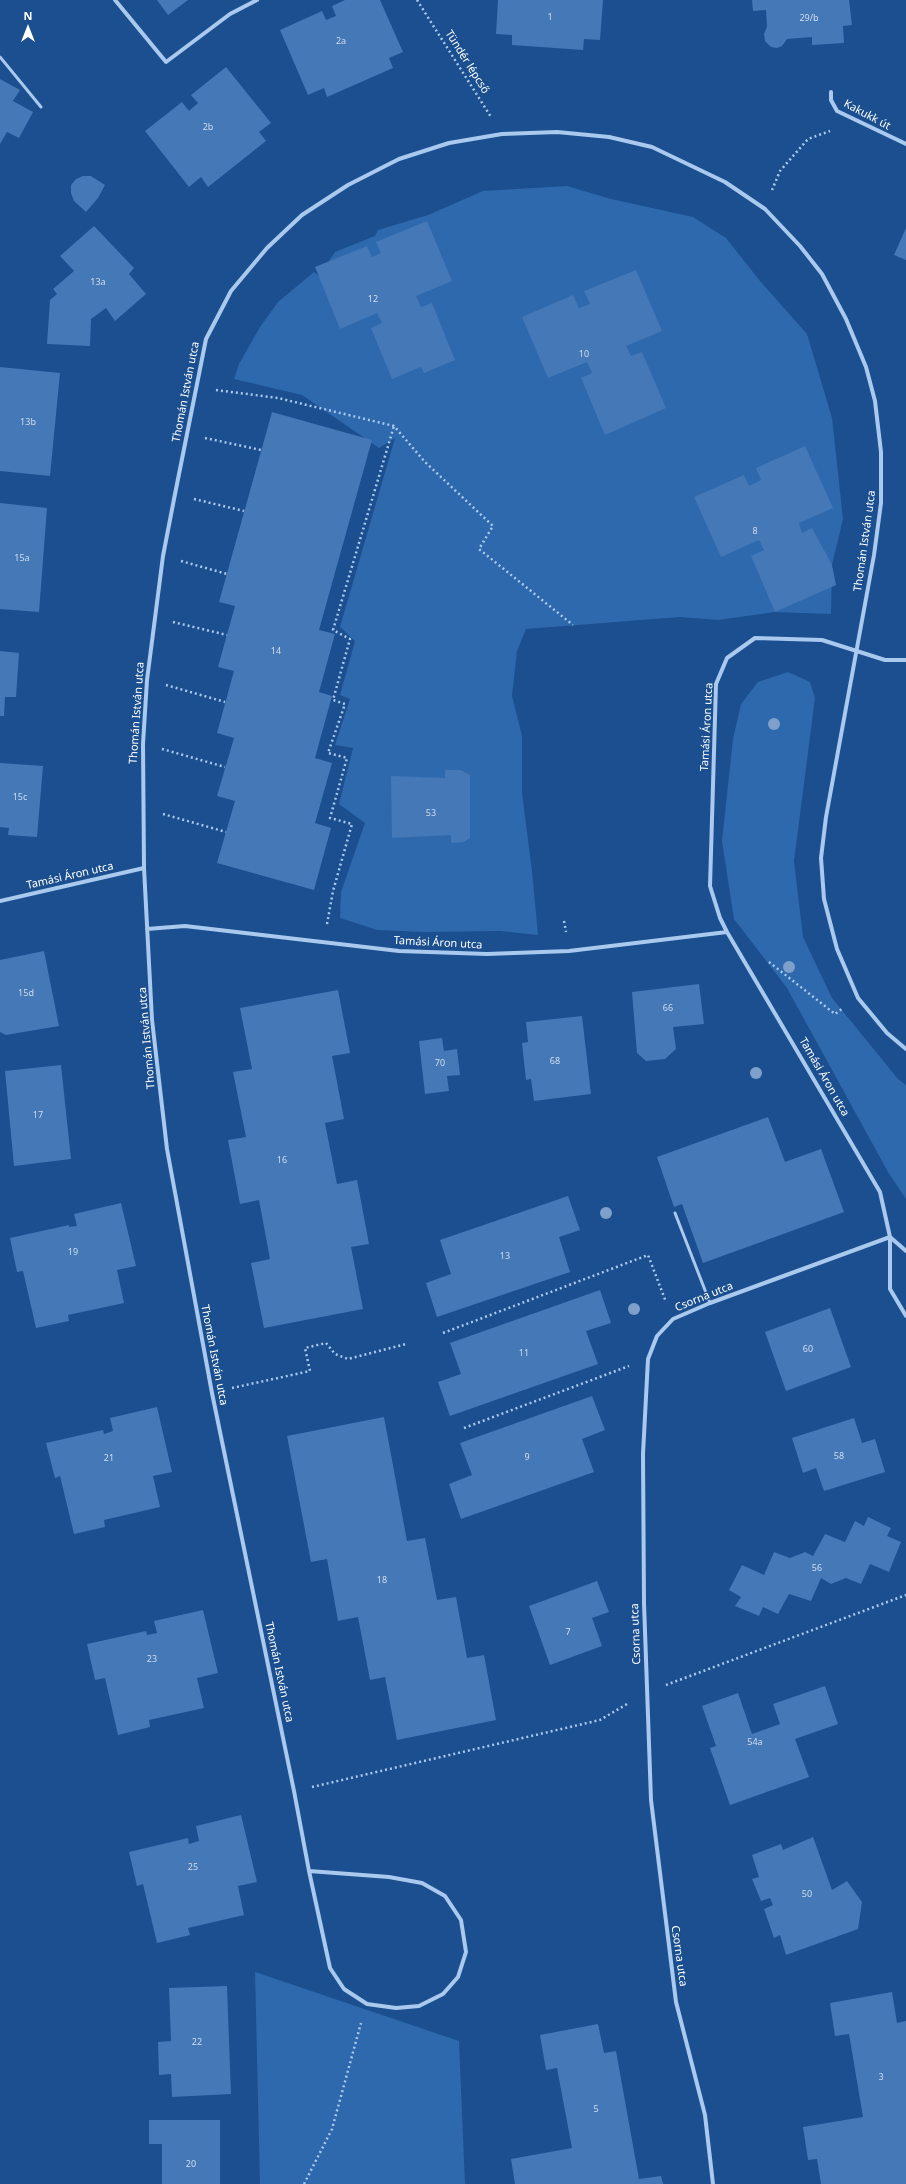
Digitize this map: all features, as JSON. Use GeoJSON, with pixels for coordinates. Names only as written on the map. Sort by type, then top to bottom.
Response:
{"type":"FeatureCollection","features":[{"type":"Feature","properties":{"kind":"street"},"geometry":{"type":"LineString","coordinates":[[115,0],[166,62],[230,14],[257,0]]}},
{"type":"Feature","properties":{"kind":"street","name":"Kakukk út"},"geometry":{"type":"LineString","coordinates":[[831,92],[831,100],[837,111],[906,144]]}},
{"type":"Feature","properties":{"kind":"street","name":"Thomán István utca"},"geometry":{"type":"LineString","coordinates":[[310,1871],[389,1877],[422,1883],[445,1896],[461,1920],[466,1952],[458,1977],[442,1994],[420,2006],[396,2008],[367,2004],[344,1989],[330,1968],[310,1871],[294,1791],[212,1392],[167,1149],[152,1020],[144,868],[143,744],[147,680],[163,556],[195,387],[206,339],[231,291],[268,248],[302,215],[348,184],[399,159],[449,143],[502,134],[557,132],[609,137],[652,147],[725,182],[765,209],[800,246],[822,274],[846,319],[866,367],[875,401],[881,452],[881,503],[874,555],[826,817],[821,858],[826,906],[837,949],[858,998],[887,1033],[906,1049]]}},
{"type":"Feature","properties":{"kind":"street","name":"Tamási Áron utca"},"geometry":{"type":"LineString","coordinates":[[906,660],[885,660],[822,640],[755,638],[727,658],[716,684],[710,886],[720,918],[727,932],[751,970],[880,1192],[890,1237],[890,1290],[906,1316]]}},
{"type":"Feature","properties":{"kind":"street","name":"Tamási Áron utca"},"geometry":{"type":"LineString","coordinates":[[0,901],[144,868]]}},
{"type":"Feature","properties":{"kind":"street","name":"Tamási Áron utca"},"geometry":{"type":"LineString","coordinates":[[148,929],[185,926],[399,951],[487,954],[569,951],[727,932]]}},
{"type":"Feature","properties":{"kind":"street"},"geometry":{"type":"LineString","coordinates":[[890,1237],[906,1251]]}},
{"type":"Feature","properties":{"kind":"street","name":"Csorna utca"},"geometry":{"type":"LineString","coordinates":[[713,2184],[704,2115],[676,2002],[661,1893],[651,1800],[644,1603],[643,1454],[648,1359],[657,1336],[673,1319],[710,1303],[890,1237]]}},
{"type":"Feature","properties":{"kind":"lane"},"geometry":{"type":"LineString","coordinates":[[0,57],[41,107]]}},
{"type":"Feature","properties":{"kind":"lane"},"geometry":{"type":"LineString","coordinates":[[675,1213],[710,1303]]}},
{"type":"Feature","properties":{"kind":"path","name":"Tündér lépcső"},"geometry":{"type":"LineString","coordinates":[[417,0],[502,134]]}},
{"type":"Feature","properties":{"kind":"path"},"geometry":{"type":"LineString","coordinates":[[765,209],[780,171],[808,139],[856,121]]}},
{"type":"Feature","properties":{"kind":"path"},"geometry":{"type":"LineString","coordinates":[[195,387],[278,398],[394,426],[425,462],[493,526],[479,549],[573,625]]}},
{"type":"Feature","properties":{"kind":"path"},"geometry":{"type":"LineString","coordinates":[[330,905],[352,824],[330,818],[347,758],[328,753],[345,704],[333,700],[350,639],[333,630],[394,426]]}},
{"type":"Feature","properties":{"kind":"path"},"geometry":{"type":"LineString","coordinates":[[186,434],[261,450]]}},
{"type":"Feature","properties":{"kind":"path"},"geometry":{"type":"LineString","coordinates":[[175,494],[244,511]]}},
{"type":"Feature","properties":{"kind":"path"},"geometry":{"type":"LineString","coordinates":[[163,556],[227,574]]}},
{"type":"Feature","properties":{"kind":"path"},"geometry":{"type":"LineString","coordinates":[[156,617],[227,635]]}},
{"type":"Feature","properties":{"kind":"path"},"geometry":{"type":"LineString","coordinates":[[147,680],[226,702]]}},
{"type":"Feature","properties":{"kind":"path"},"geometry":{"type":"LineString","coordinates":[[143,744],[226,767]]}},
{"type":"Feature","properties":{"kind":"path"},"geometry":{"type":"LineString","coordinates":[[143,809],[226,832]]}},
{"type":"Feature","properties":{"kind":"path"},"geometry":{"type":"LineString","coordinates":[[751,970],[768,962],[835,1014],[858,998]]}},
{"type":"Feature","properties":{"kind":"path"},"geometry":{"type":"LineString","coordinates":[[442,1333],[648,1255],[660,1285]]}},
{"type":"Feature","properties":{"kind":"path"},"geometry":{"type":"LineString","coordinates":[[212,1392],[310,1371],[305,1348],[326,1343],[335,1354],[348,1359],[406,1344]]}},
{"type":"Feature","properties":{"kind":"path"},"geometry":{"type":"LineString","coordinates":[[464,1428],[648,1359]]}},
{"type":"Feature","properties":{"kind":"path"},"geometry":{"type":"LineString","coordinates":[[294,1791],[600,1720],[647,1692],[906,1595]]}},
{"type":"Feature","properties":{"kind":"path"},"geometry":{"type":"LineString","coordinates":[[304,2184],[332,2129],[367,2004]]}},
{"type":"Feature","properties":{"kind":"shaded area"},"geometry":{"type":"Polygon","coordinates":[[[567,186],[611,199],[693,217],[726,238],[760,281],[807,334],[832,418],[843,519],[832,565],[831,614],[775,612],[718,620],[680,617],[526,629],[517,651],[512,696],[522,736],[522,793],[532,871],[538,935],[500,931],[424,932],[377,930],[340,918],[341,892],[365,823],[339,804],[353,748],[335,745],[350,699],[340,695],[355,641],[340,627],[395,438],[379,448],[302,395],[234,379],[239,364],[260,327],[278,302],[314,272],[319,276],[335,252],[375,236],[378,230],[428,215],[483,191],[567,186]]]}},
{"type":"Feature","properties":{"kind":"shaded area"},"geometry":{"type":"Polygon","coordinates":[[[788,672],[810,682],[815,698],[794,861],[803,937],[832,998],[898,1079],[906,1085],[906,1199],[888,1172],[787,988],[734,919],[722,841],[733,739],[741,704],[758,682],[788,672]]]}},
{"type":"Feature","properties":{"kind":"shaded area"},"geometry":{"type":"Polygon","coordinates":[[[255,1972],[459,2041],[465,2184],[260,2184],[255,1972]]]}},
{"type":"Feature","properties":{"kind":"building"},"geometry":{"type":"Polygon","coordinates":[[[157,0],[188,0],[168,15],[157,0]]]}},
{"type":"Feature","properties":{"kind":"building"},"geometry":{"type":"Polygon","coordinates":[[[345,0],[380,0],[403,52],[389,58],[393,68],[327,97],[324,88],[308,95],[280,30],[322,11],[326,20],[336,16],[332,6],[345,0]]]}},
{"type":"Feature","properties":{"kind":"building"},"geometry":{"type":"Polygon","coordinates":[[[498,0],[603,0],[600,40],[584,39],[583,50],[512,45],[512,35],[496,34],[498,0]]]}},
{"type":"Feature","properties":{"kind":"building"},"geometry":{"type":"Polygon","coordinates":[[[752,0],[849,0],[852,25],[843,26],[844,43],[812,45],[812,37],[787,39],[782,46],[777,48],[771,47],[765,41],[764,34],[767,27],[766,10],[753,11],[752,0]]]}},
{"type":"Feature","properties":{"kind":"building"},"geometry":{"type":"Polygon","coordinates":[[[226,67],[271,123],[259,132],[266,141],[208,187],[201,177],[189,187],[145,131],[182,102],[189,111],[198,103],[191,95],[226,67]]]}},
{"type":"Feature","properties":{"kind":"building"},"geometry":{"type":"Polygon","coordinates":[[[0,79],[20,90],[13,101],[33,112],[19,138],[7,132],[0,144],[0,79]]]}},
{"type":"Feature","properties":{"kind":"building"},"geometry":{"type":"Polygon","coordinates":[[[83,176],[91,176],[105,185],[98,198],[86,212],[74,201],[71,193],[71,185],[76,179],[83,176]]]}},
{"type":"Feature","properties":{"kind":"building"},"geometry":{"type":"Polygon","coordinates":[[[427,221],[452,281],[416,296],[421,307],[432,303],[455,360],[424,373],[421,367],[392,379],[371,328],[382,323],[377,313],[340,329],[315,267],[367,246],[372,257],[381,253],[376,242],[427,221]]]}},
{"type":"Feature","properties":{"kind":"building"},"geometry":{"type":"Polygon","coordinates":[[[94,226],[134,268],[129,274],[146,294],[115,321],[106,308],[91,319],[90,346],[47,344],[50,300],[57,294],[53,289],[74,271],[60,256],[94,226]]]}},
{"type":"Feature","properties":{"kind":"building"},"geometry":{"type":"Polygon","coordinates":[[[906,228],[906,260],[894,255],[906,228]]]}},
{"type":"Feature","properties":{"kind":"building"},"geometry":{"type":"Polygon","coordinates":[[[636,270],[662,331],[626,346],[631,356],[642,352],[666,408],[605,435],[581,378],[592,373],[587,362],[548,378],[522,317],[573,295],[579,308],[590,304],[584,291],[636,270]]]}},
{"type":"Feature","properties":{"kind":"building"},"geometry":{"type":"Polygon","coordinates":[[[0,367],[60,373],[50,476],[0,471],[0,367]]]}},
{"type":"Feature","properties":{"kind":"building"},"geometry":{"type":"Polygon","coordinates":[[[272,412],[372,440],[319,630],[335,634],[319,692],[332,696],[315,758],[332,763],[315,823],[331,828],[314,890],[217,863],[235,801],[217,796],[234,738],[217,733],[234,671],[218,667],[235,606],[219,602],[272,412]]]}},
{"type":"Feature","properties":{"kind":"building"},"geometry":{"type":"Polygon","coordinates":[[[805,446],[833,508],[799,523],[802,533],[812,528],[832,565],[836,585],[775,612],[751,556],[764,550],[759,540],[721,557],[694,497],[744,475],[749,486],[761,480],[756,468],[805,446]]]}},
{"type":"Feature","properties":{"kind":"building"},"geometry":{"type":"Polygon","coordinates":[[[0,503],[47,508],[39,612],[0,609],[0,503]]]}},
{"type":"Feature","properties":{"kind":"building"},"geometry":{"type":"Polygon","coordinates":[[[0,651],[19,653],[16,697],[5,697],[4,716],[0,716],[0,651]]]}},
{"type":"Feature","properties":{"kind":"building"},"geometry":{"type":"Polygon","coordinates":[[[0,763],[43,766],[37,837],[8,835],[9,828],[0,827],[0,763]]]}},
{"type":"Feature","properties":{"kind":"building"},"geometry":{"type":"Polygon","coordinates":[[[445,770],[460,770],[470,775],[470,838],[464,842],[451,843],[451,835],[392,838],[391,776],[445,778],[445,770]]]}},
{"type":"Feature","properties":{"kind":"building"},"geometry":{"type":"Polygon","coordinates":[[[44,951],[59,1026],[6,1035],[0,1032],[0,960],[44,951]]]}},
{"type":"Feature","properties":{"kind":"building"},"geometry":{"type":"Polygon","coordinates":[[[699,984],[704,1024],[673,1027],[676,1049],[665,1059],[646,1061],[637,1053],[632,992],[699,984]]]}},
{"type":"Feature","properties":{"kind":"building"},"geometry":{"type":"Polygon","coordinates":[[[338,990],[350,1053],[332,1056],[344,1119],[325,1123],[337,1184],[357,1180],[369,1244],[351,1247],[363,1309],[264,1328],[251,1263],[270,1259],[259,1200],[240,1204],[228,1140],[246,1137],[233,1072],[252,1069],[240,1008],[338,990]]]}},
{"type":"Feature","properties":{"kind":"building"},"geometry":{"type":"Polygon","coordinates":[[[582,1016],[591,1094],[534,1101],[531,1079],[526,1080],[522,1043],[528,1042],[526,1022],[582,1016]]]}},
{"type":"Feature","properties":{"kind":"building"},"geometry":{"type":"Polygon","coordinates":[[[442,1038],[444,1051],[457,1049],[460,1075],[447,1076],[449,1091],[425,1094],[419,1041],[442,1038]]]}},
{"type":"Feature","properties":{"kind":"building"},"geometry":{"type":"Polygon","coordinates":[[[61,1065],[71,1159],[14,1166],[5,1071],[61,1065]]]}},
{"type":"Feature","properties":{"kind":"building"},"geometry":{"type":"Polygon","coordinates":[[[768,1117],[785,1162],[821,1149],[844,1212],[703,1263],[682,1204],[674,1207],[657,1157],[768,1117]]]}},
{"type":"Feature","properties":{"kind":"building"},"geometry":{"type":"Polygon","coordinates":[[[568,1196],[580,1230],[559,1237],[570,1272],[437,1317],[426,1283],[451,1274],[440,1240],[568,1196]]]}},
{"type":"Feature","properties":{"kind":"building"},"geometry":{"type":"Polygon","coordinates":[[[121,1203],[136,1266],[117,1270],[124,1303],[68,1315],[69,1321],[36,1328],[23,1271],[17,1272],[10,1238],[69,1225],[69,1227],[77,1226],[74,1214],[121,1203]]]}},
{"type":"Feature","properties":{"kind":"building"},"geometry":{"type":"Polygon","coordinates":[[[600,1290],[611,1323],[586,1331],[598,1364],[450,1416],[438,1382],[461,1374],[450,1343],[600,1290]]]}},
{"type":"Feature","properties":{"kind":"building"},"geometry":{"type":"Polygon","coordinates":[[[830,1308],[851,1367],[786,1391],[765,1332],[830,1308]]]}},
{"type":"Feature","properties":{"kind":"building"},"geometry":{"type":"Polygon","coordinates":[[[592,1396],[605,1430],[582,1439],[594,1472],[461,1519],[449,1484],[472,1475],[460,1443],[592,1396]]]}},
{"type":"Feature","properties":{"kind":"building"},"geometry":{"type":"Polygon","coordinates":[[[157,1407],[172,1472],[153,1476],[160,1507],[104,1520],[105,1527],[74,1534],[60,1476],[55,1478],[46,1443],[103,1430],[104,1434],[113,1431],[110,1418],[157,1407]]]}},
{"type":"Feature","properties":{"kind":"building"},"geometry":{"type":"Polygon","coordinates":[[[384,1417],[407,1541],[425,1538],[437,1600],[456,1597],[467,1658],[484,1655],[496,1720],[397,1740],[385,1677],[370,1680],[358,1617],[338,1621],[327,1559],[311,1562],[287,1436],[384,1417]]]}},
{"type":"Feature","properties":{"kind":"building"},"geometry":{"type":"Polygon","coordinates":[[[854,1418],[862,1443],[875,1439],[885,1472],[824,1491],[816,1468],[803,1473],[792,1438],[854,1418]]]}},
{"type":"Feature","properties":{"kind":"building"},"geometry":{"type":"Polygon","coordinates":[[[868,1517],[891,1528],[887,1536],[901,1542],[889,1572],[870,1564],[861,1584],[846,1578],[831,1584],[821,1578],[811,1601],[789,1594],[778,1614],[763,1607],[759,1616],[735,1606],[741,1597],[729,1590],[742,1565],[764,1575],[774,1552],[790,1558],[805,1552],[813,1556],[825,1534],[845,1542],[855,1521],[864,1526],[868,1517]]]}},
{"type":"Feature","properties":{"kind":"building"},"geometry":{"type":"Polygon","coordinates":[[[597,1581],[609,1612],[592,1618],[602,1646],[550,1665],[529,1606],[597,1581]]]}},
{"type":"Feature","properties":{"kind":"building"},"geometry":{"type":"Polygon","coordinates":[[[203,1610],[218,1673],[197,1678],[204,1708],[149,1720],[150,1727],[118,1735],[105,1678],[95,1680],[87,1644],[146,1631],[147,1635],[157,1633],[154,1621],[203,1610]]]}},
{"type":"Feature","properties":{"kind":"building"},"geometry":{"type":"Polygon","coordinates":[[[825,1686],[838,1724],[795,1739],[809,1777],[730,1805],[710,1748],[716,1746],[702,1706],[738,1693],[752,1734],[780,1724],[773,1704],[825,1686]]]}},
{"type":"Feature","properties":{"kind":"building"},"geometry":{"type":"Polygon","coordinates":[[[241,1815],[257,1882],[238,1886],[244,1915],[188,1928],[190,1935],[157,1943],[143,1884],[137,1886],[129,1852],[188,1838],[189,1844],[199,1841],[196,1826],[241,1815]]]}},
{"type":"Feature","properties":{"kind":"building"},"geometry":{"type":"Polygon","coordinates":[[[813,1837],[832,1890],[847,1881],[862,1902],[858,1929],[786,1955],[780,1935],[774,1938],[764,1909],[773,1905],[770,1898],[761,1901],[752,1879],[759,1877],[752,1855],[781,1844],[783,1850],[813,1837]]]}},
{"type":"Feature","properties":{"kind":"building"},"geometry":{"type":"Polygon","coordinates":[[[227,1986],[231,2094],[172,2097],[171,2074],[159,2075],[158,2042],[171,2041],[169,1988],[227,1986]]]}},
{"type":"Feature","properties":{"kind":"building"},"geometry":{"type":"Polygon","coordinates":[[[892,1992],[897,2023],[906,2021],[906,2184],[821,2184],[817,2159],[808,2160],[803,2127],[863,2117],[849,2034],[835,2036],[830,2003],[892,1992]]]}},
{"type":"Feature","properties":{"kind":"building"},"geometry":{"type":"Polygon","coordinates":[[[598,2024],[604,2053],[616,2051],[639,2179],[661,2176],[663,2184],[515,2184],[511,2159],[572,2148],[557,2068],[546,2070],[540,2035],[598,2024]]]}},
{"type":"Feature","properties":{"kind":"building"},"geometry":{"type":"Polygon","coordinates":[[[149,2120],[220,2120],[220,2184],[162,2184],[162,2144],[149,2144],[149,2120]]]}}]}
